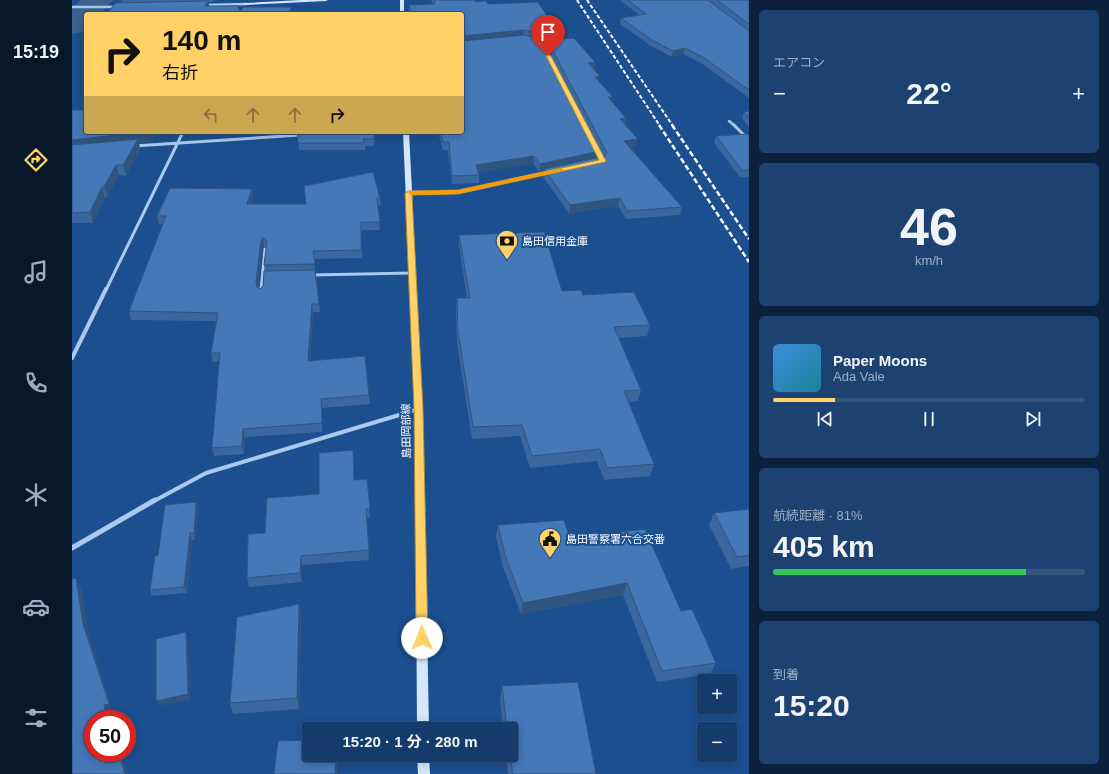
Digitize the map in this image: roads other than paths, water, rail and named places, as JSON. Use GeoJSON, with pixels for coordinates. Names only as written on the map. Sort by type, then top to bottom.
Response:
{"type":"FeatureCollection","features":[{"type":"Feature","properties":{"kind":"main road"},"geometry":{"type":"LineString","coordinates":[[247,2],[326,0]]}},
{"type":"Feature","properties":{"kind":"main road"},"geometry":{"type":"LineString","coordinates":[[402,0],[402,12]]}},
{"type":"Feature","properties":{"kind":"main road","name":"島田岡部線"},"geometry":{"type":"LineString","coordinates":[[406,134],[418,409],[423,722]]}},
{"type":"Feature","properties":{"kind":"main road"},"geometry":{"type":"LineString","coordinates":[[423,762],[424,774]]}},
{"type":"Feature","properties":{"kind":"street"},"geometry":{"type":"LineString","coordinates":[[200,5],[247,2]]}},
{"type":"Feature","properties":{"kind":"street"},"geometry":{"type":"LineString","coordinates":[[243,9],[247,2]]}},
{"type":"Feature","properties":{"kind":"street"},"geometry":{"type":"LineString","coordinates":[[72,7],[123,6]]}},
{"type":"Feature","properties":{"kind":"street"},"geometry":{"type":"LineString","coordinates":[[729,121],[749,140]]}},
{"type":"Feature","properties":{"kind":"street"},"geometry":{"type":"LineString","coordinates":[[72,358],[182,134]]}},
{"type":"Feature","properties":{"kind":"street"},"geometry":{"type":"LineString","coordinates":[[133,146],[302,135]]}},
{"type":"Feature","properties":{"kind":"street"},"geometry":{"type":"LineString","coordinates":[[409,193],[458,192],[549,172]]}},
{"type":"Feature","properties":{"kind":"street"},"geometry":{"type":"LineString","coordinates":[[261,294],[265,249]]}},
{"type":"Feature","properties":{"kind":"street"},"geometry":{"type":"LineString","coordinates":[[302,275],[412,273]]}},
{"type":"Feature","properties":{"kind":"street"},"geometry":{"type":"LineString","coordinates":[[263,276],[270,276]]}},
{"type":"Feature","properties":{"kind":"street"},"geometry":{"type":"LineString","coordinates":[[72,548],[124,516],[206,473],[418,409]]}},
{"type":"Feature","properties":{"kind":"waterway"},"geometry":{"type":"LineString","coordinates":[[86,12],[98,0]]}},
{"type":"Feature","properties":{"kind":"waterway"},"geometry":{"type":"LineString","coordinates":[[72,25],[84,13]]}},
{"type":"Feature","properties":{"kind":"railway"},"geometry":{"type":"LineString","coordinates":[[577,0],[660,126]]}},
{"type":"Feature","properties":{"kind":"railway"},"geometry":{"type":"LineString","coordinates":[[587,0],[673,126]]}},
{"type":"Feature","properties":{"kind":"railway"},"geometry":{"type":"LineString","coordinates":[[659,125],[749,262]]}},
{"type":"Feature","properties":{"kind":"railway"},"geometry":{"type":"LineString","coordinates":[[672,125],[749,239]]}},
{"type":"Feature","properties":{"kind":"place","name":"島田信用金庫"},"geometry":{"type":"Point","coordinates":[507,260]}},
{"type":"Feature","properties":{"kind":"place","name":"島田警察署六合交番"},"geometry":{"type":"Point","coordinates":[550,558]}}]}
